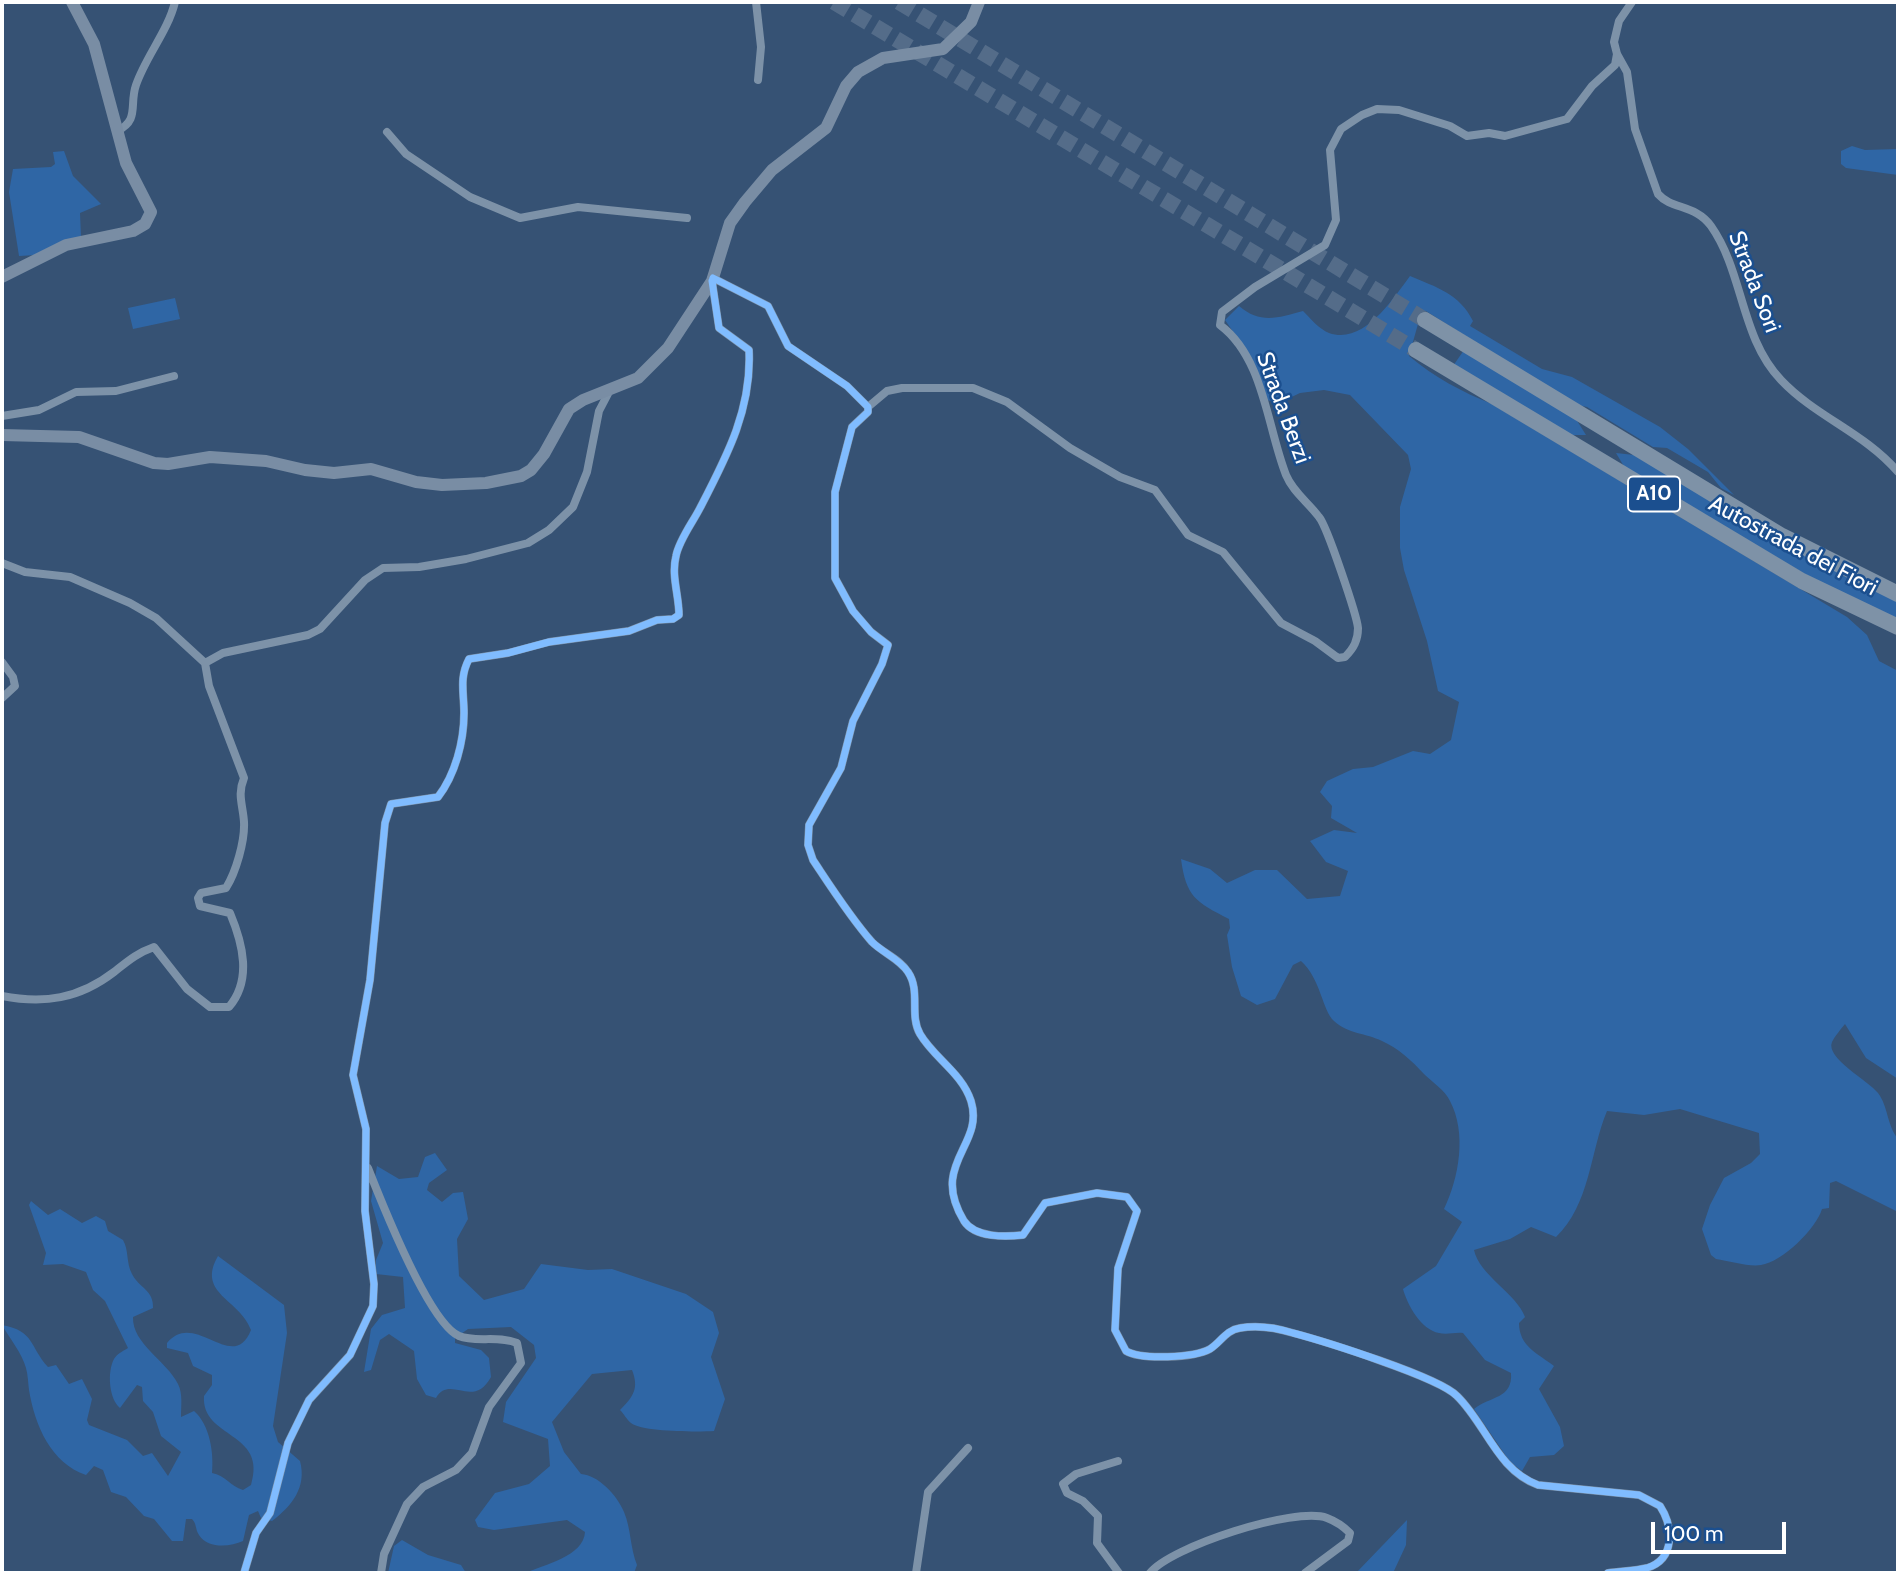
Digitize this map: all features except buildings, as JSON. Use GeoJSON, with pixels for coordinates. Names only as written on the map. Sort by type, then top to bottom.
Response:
{"type":"FeatureCollection","features":[{"type":"Feature","properties":{"kind":"highway","name":"Autostrada dei Fiori"},"geometry":{"type":"LineString","coordinates":[[1425,320],[1782,536],[1898,594]]}},
{"type":"Feature","properties":{"kind":"highway","name":"Autostrada dei Fiori"},"geometry":{"type":"LineString","coordinates":[[1416,349],[1802,581],[1898,627]]}},
{"type":"Feature","properties":{"kind":"main road"},"geometry":{"type":"LineString","coordinates":[[2,435],[79,437],[154,463],[168,464],[210,457],[266,461],[324,472],[371,469],[416,482],[464,485],[521,476],[531,470],[544,454],[569,409],[583,400],[638,378],[650,368],[682,329],[712,280],[730,223],[772,170],[825,128],[846,86],[858,72],[883,58],[943,48],[971,22],[979,2]]}},
{"type":"Feature","properties":{"kind":"main road"},"geometry":{"type":"LineString","coordinates":[[2,277],[66,245],[133,231],[145,224],[151,212],[126,163],[94,44],[77,5]]}},
{"type":"Feature","properties":{"kind":"street"},"geometry":{"type":"LineString","coordinates":[[117,131],[128,126],[135,114],[135,87],[157,38],[171,17],[175,2]]}},
{"type":"Feature","properties":{"kind":"street"},"geometry":{"type":"LineString","coordinates":[[756,2],[761,47],[758,80]]}},
{"type":"Feature","properties":{"kind":"street","name":"Strada Sori"},"geometry":{"type":"LineString","coordinates":[[1632,2],[1619,21],[1614,42],[1627,72],[1635,129],[1658,194],[1663,200],[1698,212],[1710,224],[1734,274],[1760,352],[1781,380],[1820,413],[1884,455],[1898,472]]}},
{"type":"Feature","properties":{"kind":"street","name":"Strada Berzi"},"geometry":{"type":"LineString","coordinates":[[1608,1573],[1649,1567],[1665,1554],[1669,1527],[1660,1506],[1639,1495],[1538,1485],[1525,1480],[1510,1468],[1450,1390],[1366,1357],[1280,1330],[1241,1328],[1226,1333],[1202,1352],[1173,1355],[1131,1354],[1118,1341],[1115,1330],[1118,1268],[1136,1216],[1135,1205],[1127,1197],[1111,1193],[1079,1194],[1045,1203],[1023,1235],[977,1233],[966,1224],[952,1176],[956,1160],[972,1128],[970,1098],[959,1078],[918,1029],[914,984],[907,970],[872,942],[809,853],[809,825],[841,768],[853,721],[882,664],[888,645],[871,632],[853,611],[835,578],[835,492],[852,427],[868,412],[868,407],[887,391],[902,388],[973,388],[1007,402],[1070,448],[1121,477],[1155,490],[1188,535],[1223,552],[1281,623],[1315,641],[1338,658],[1345,657],[1355,645],[1358,625],[1321,518],[1299,496],[1286,476],[1276,437],[1248,360],[1235,337],[1220,325],[1222,312],[1255,287],[1325,245],[1336,220],[1330,150],[1341,129],[1362,115],[1377,109],[1399,110],[1450,126],[1467,136],[1489,133],[1505,136],[1567,120],[1592,86],[1615,65],[1617,54]]}},
{"type":"Feature","properties":{"kind":"street"},"geometry":{"type":"LineString","coordinates":[[387,132],[406,154],[470,197],[520,218],[578,207],[687,218]]}},
{"type":"Feature","properties":{"kind":"street"},"geometry":{"type":"LineString","coordinates":[[712,280],[768,306],[788,346],[847,386],[868,407]]}},
{"type":"Feature","properties":{"kind":"street"},"geometry":{"type":"LineString","coordinates":[[244,1573],[256,1533],[270,1513],[288,1443],[309,1400],[350,1355],[373,1306],[374,1284],[365,1211],[366,1129],[353,1075],[370,981],[385,823],[391,804],[438,797],[450,781],[464,715],[461,675],[469,659],[508,653],[549,642],[620,633],[657,620],[673,620],[679,615],[675,589],[676,555],[731,448],[742,420],[750,386],[749,349],[741,340],[726,335],[719,328],[712,280]]}},
{"type":"Feature","properties":{"kind":"street"},"geometry":{"type":"LineString","coordinates":[[2,416],[39,410],[76,392],[116,391],[174,376]]}},
{"type":"Feature","properties":{"kind":"street"},"geometry":{"type":"LineString","coordinates":[[205,663],[223,653],[308,635],[320,629],[365,580],[383,568],[419,567],[466,559],[528,543],[549,530],[573,507],[587,472],[599,411],[610,390]]}},
{"type":"Feature","properties":{"kind":"street"},"geometry":{"type":"LineString","coordinates":[[2,564],[24,572],[70,577],[130,603],[156,618],[205,663],[209,686],[244,778],[238,792],[244,825],[231,879],[226,888],[201,893],[198,898],[200,906],[230,913],[241,941],[241,992],[229,1007],[210,1007],[187,989],[155,947],[132,955],[115,971],[85,991],[52,1000],[2,996]]}},
{"type":"Feature","properties":{"kind":"street"},"geometry":{"type":"LineString","coordinates":[[2,662],[13,677],[15,685],[2,698]]}},
{"type":"Feature","properties":{"kind":"street"},"geometry":{"type":"LineString","coordinates":[[366,1165],[393,1228],[445,1325],[462,1338],[491,1337],[517,1343],[521,1363],[489,1407],[472,1453],[456,1470],[423,1487],[407,1504],[384,1554],[382,1573]]}},
{"type":"Feature","properties":{"kind":"street"},"geometry":{"type":"LineString","coordinates":[[916,1573],[928,1492],[968,1448]]}},
{"type":"Feature","properties":{"kind":"street"},"geometry":{"type":"LineString","coordinates":[[1118,1461],[1076,1474],[1063,1484],[1066,1493],[1083,1501],[1098,1516],[1097,1544],[1119,1573]]}},
{"type":"Feature","properties":{"kind":"street"},"geometry":{"type":"LineString","coordinates":[[1150,1573],[1156,1565],[1175,1555],[1256,1523],[1308,1516],[1326,1517],[1350,1533],[1348,1541],[1305,1573]]}},
{"type":"Feature","properties":{"kind":"shaded area"},"geometry":{"type":"Polygon","coordinates":[[[1852,146],[1865,150],[1898,149],[1898,175],[1846,168],[1841,164],[1841,151],[1852,146]]]}},
{"type":"Feature","properties":{"kind":"shaded area"},"geometry":{"type":"Polygon","coordinates":[[[64,151],[73,176],[101,204],[80,213],[81,237],[36,255],[19,256],[9,192],[13,169],[51,167],[55,164],[53,152],[64,151]]]}},
{"type":"Feature","properties":{"kind":"shaded area"},"geometry":{"type":"Polygon","coordinates":[[[1410,276],[1454,298],[1468,312],[1473,321],[1470,326],[1542,369],[1572,377],[1660,427],[1688,449],[1734,495],[1721,488],[1708,472],[1667,448],[1653,447],[1587,407],[1573,404],[1426,311],[1418,324],[1409,356],[1438,377],[1492,404],[1847,617],[1867,635],[1879,661],[1898,671],[1898,1079],[1866,1058],[1845,1024],[1833,1040],[1832,1048],[1841,1062],[1878,1093],[1884,1104],[1898,1139],[1898,1212],[1836,1181],[1830,1183],[1829,1208],[1822,1209],[1806,1235],[1779,1258],[1761,1265],[1745,1265],[1716,1259],[1711,1255],[1702,1229],[1710,1205],[1724,1178],[1751,1163],[1760,1154],[1759,1133],[1680,1109],[1644,1115],[1607,1111],[1583,1194],[1576,1210],[1556,1237],[1531,1227],[1510,1239],[1474,1250],[1483,1268],[1521,1309],[1525,1317],[1519,1323],[1520,1331],[1526,1344],[1554,1366],[1539,1389],[1560,1427],[1564,1446],[1554,1455],[1530,1457],[1522,1471],[1510,1462],[1474,1409],[1504,1392],[1511,1381],[1511,1373],[1485,1360],[1463,1333],[1442,1334],[1426,1327],[1411,1309],[1403,1289],[1436,1266],[1462,1222],[1444,1209],[1454,1184],[1460,1141],[1455,1114],[1448,1097],[1399,1051],[1376,1038],[1345,1028],[1334,1021],[1313,976],[1301,961],[1293,965],[1275,999],[1257,1005],[1241,996],[1232,967],[1227,935],[1230,928],[1229,919],[1194,897],[1186,882],[1181,859],[1210,869],[1227,883],[1255,870],[1277,870],[1307,899],[1340,896],[1348,871],[1326,862],[1310,841],[1334,830],[1357,833],[1331,818],[1332,806],[1320,792],[1327,781],[1353,769],[1373,767],[1413,751],[1430,754],[1451,740],[1459,702],[1438,691],[1427,641],[1404,570],[1400,548],[1400,507],[1411,469],[1408,455],[1350,395],[1324,390],[1300,393],[1279,403],[1267,400],[1250,356],[1225,320],[1239,306],[1254,315],[1270,318],[1303,311],[1329,333],[1354,333],[1386,308],[1410,276]]]}},
{"type":"Feature","properties":{"kind":"shaded area"},"geometry":{"type":"Polygon","coordinates":[[[175,298],[180,319],[133,329],[128,308],[175,298]]]}},
{"type":"Feature","properties":{"kind":"shaded area"},"geometry":{"type":"Polygon","coordinates":[[[1464,350],[1576,419],[1586,435],[1567,435],[1453,366],[1464,350]]]}},
{"type":"Feature","properties":{"kind":"shaded area"},"geometry":{"type":"Polygon","coordinates":[[[1616,453],[1634,455],[1898,601],[1898,620],[1825,586],[1625,468],[1616,453]]]}},
{"type":"Feature","properties":{"kind":"shaded area"},"geometry":{"type":"Polygon","coordinates":[[[435,1153],[447,1170],[429,1183],[427,1190],[442,1202],[453,1193],[463,1192],[468,1219],[457,1239],[459,1276],[484,1300],[524,1289],[541,1264],[588,1270],[612,1269],[686,1294],[713,1312],[719,1333],[711,1357],[725,1399],[714,1431],[658,1430],[631,1423],[620,1410],[634,1392],[632,1370],[592,1374],[552,1422],[564,1452],[581,1474],[600,1482],[621,1506],[637,1565],[634,1573],[525,1573],[562,1559],[578,1547],[585,1532],[567,1520],[494,1530],[478,1527],[475,1520],[495,1493],[529,1484],[550,1466],[548,1439],[503,1422],[506,1402],[536,1358],[534,1345],[511,1327],[468,1329],[455,1338],[455,1343],[481,1350],[489,1358],[491,1377],[477,1391],[448,1389],[436,1398],[426,1395],[417,1379],[414,1351],[389,1334],[380,1340],[371,1370],[364,1372],[371,1329],[382,1315],[405,1308],[403,1277],[376,1274],[376,1260],[383,1243],[371,1201],[377,1166],[399,1179],[418,1177],[425,1157],[435,1153]]]}},
{"type":"Feature","properties":{"kind":"shaded area"},"geometry":{"type":"Polygon","coordinates":[[[31,1201],[48,1215],[60,1209],[82,1223],[96,1216],[105,1221],[108,1231],[123,1240],[132,1274],[149,1293],[153,1302],[153,1308],[133,1317],[138,1336],[178,1384],[181,1417],[194,1411],[204,1424],[211,1448],[212,1473],[243,1490],[251,1485],[254,1467],[243,1444],[212,1420],[206,1410],[204,1396],[212,1385],[212,1375],[193,1366],[188,1353],[167,1348],[167,1343],[178,1335],[189,1333],[234,1346],[243,1342],[251,1330],[246,1319],[216,1288],[212,1279],[218,1256],[284,1305],[287,1333],[273,1426],[278,1442],[300,1461],[301,1479],[296,1495],[286,1509],[272,1521],[261,1518],[258,1511],[249,1515],[243,1541],[232,1545],[213,1545],[203,1540],[192,1519],[186,1519],[183,1541],[172,1541],[154,1519],[144,1516],[126,1497],[111,1492],[103,1470],[94,1466],[86,1475],[74,1469],[63,1462],[47,1442],[36,1417],[24,1362],[2,1325],[26,1335],[48,1367],[56,1365],[69,1384],[82,1379],[92,1399],[87,1420],[89,1425],[127,1440],[143,1456],[152,1453],[168,1476],[181,1452],[161,1436],[153,1412],[143,1401],[142,1387],[137,1385],[120,1408],[116,1404],[111,1392],[110,1371],[115,1357],[128,1348],[105,1301],[93,1290],[86,1272],[63,1264],[43,1265],[46,1253],[29,1205],[31,1201]]]}},
{"type":"Feature","properties":{"kind":"shaded area"},"geometry":{"type":"Polygon","coordinates":[[[1407,1520],[1406,1545],[1393,1573],[1356,1573],[1407,1520]]]}},
{"type":"Feature","properties":{"kind":"shaded area"},"geometry":{"type":"Polygon","coordinates":[[[402,1540],[428,1555],[461,1565],[466,1573],[388,1573],[394,1546],[402,1540]]]}},
{"type":"Feature","properties":{"kind":"tunnel"},"geometry":{"type":"LineString","coordinates":[[834,2],[1416,350]]}},
{"type":"Feature","properties":{"kind":"tunnel"},"geometry":{"type":"LineString","coordinates":[[899,2],[1425,320]]}},
{"type":"Feature","properties":{"kind":"cycle path"},"geometry":{"type":"LineString","coordinates":[[713,278],[768,306],[788,346],[847,386],[868,407],[868,412],[852,427],[835,492],[835,578],[853,611],[871,632],[888,645],[882,664],[853,721],[841,768],[809,825],[808,845],[813,860],[856,922],[872,942],[901,963],[908,972],[914,987],[915,1019],[920,1034],[967,1091],[973,1117],[971,1131],[955,1169],[952,1184],[955,1201],[964,1221],[975,1231],[983,1233],[1000,1236],[1023,1235],[1045,1203],[1097,1193],[1127,1197],[1137,1211],[1118,1268],[1115,1330],[1126,1351],[1143,1356],[1180,1356],[1210,1349],[1235,1329],[1267,1328],[1287,1331],[1353,1351],[1428,1379],[1457,1396],[1502,1458],[1524,1478],[1538,1485],[1639,1495],[1660,1506],[1669,1532],[1667,1550],[1663,1557],[1647,1568],[1608,1573]]}},
{"type":"Feature","properties":{"kind":"cycle path"},"geometry":{"type":"LineString","coordinates":[[244,1573],[256,1533],[270,1513],[288,1443],[309,1400],[350,1355],[373,1306],[374,1284],[365,1211],[366,1129],[353,1075],[370,980],[385,823],[391,804],[438,797],[449,779],[462,735],[463,679],[469,659],[508,653],[549,642],[629,631],[679,615],[674,571],[678,550],[736,432],[749,372],[749,350],[719,328],[712,281]]}}]}
